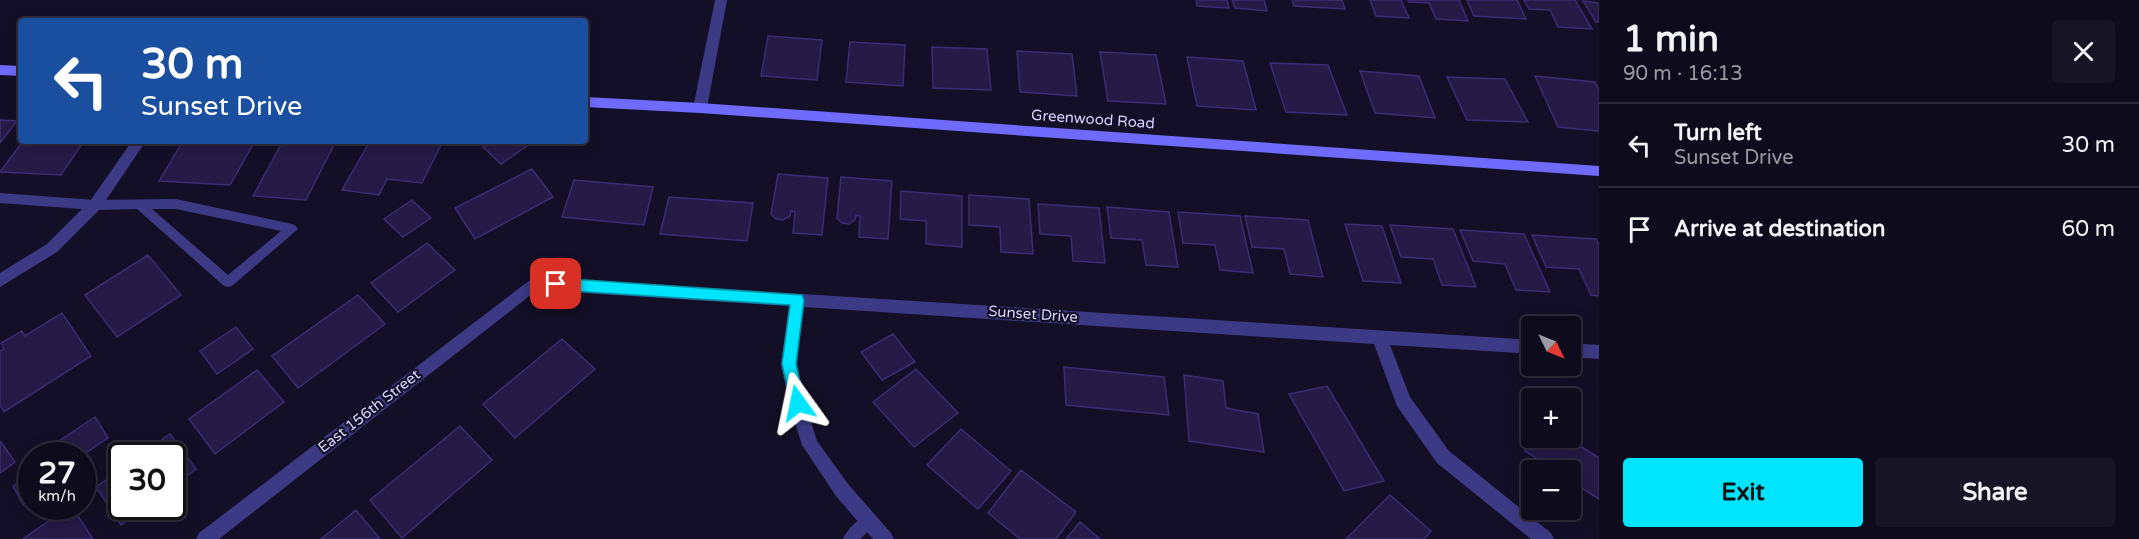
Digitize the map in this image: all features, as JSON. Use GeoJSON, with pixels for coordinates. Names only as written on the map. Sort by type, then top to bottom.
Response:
{"type":"FeatureCollection","features":[{"type":"Feature","properties":{"kind":"street"},"geometry":{"type":"LineString","coordinates":[[700,108],[721,0]]}},
{"type":"Feature","properties":{"kind":"street"},"geometry":{"type":"LineString","coordinates":[[0,70],[18,71]]}},
{"type":"Feature","properties":{"kind":"street","name":"Greenwood Road"},"geometry":{"type":"LineString","coordinates":[[588,102],[1599,171]]}},
{"type":"Feature","properties":{"kind":"street"},"geometry":{"type":"LineString","coordinates":[[0,281],[52,248],[95,205],[137,144]]}},
{"type":"Feature","properties":{"kind":"street","name":"Sunset Drive"},"geometry":{"type":"LineString","coordinates":[[534,283],[1521,346]]}},
{"type":"Feature","properties":{"kind":"street","name":"East 156th Street"},"geometry":{"type":"LineString","coordinates":[[205,539],[534,283]]}},
{"type":"Feature","properties":{"kind":"street"},"geometry":{"type":"LineString","coordinates":[[797,300],[789,364],[810,445],[842,490],[885,539]]}},
{"type":"Feature","properties":{"kind":"street"},"geometry":{"type":"LineString","coordinates":[[1379,336],[1402,401],[1443,457],[1545,539]]}},
{"type":"Feature","properties":{"kind":"street"},"geometry":{"type":"LineString","coordinates":[[1581,351],[1599,352]]}},
{"type":"Feature","properties":{"kind":"lane"},"geometry":{"type":"LineString","coordinates":[[0,198],[95,205],[176,204],[292,229],[228,282],[140,205]]}},
{"type":"Feature","properties":{"kind":"lane"},"geometry":{"type":"LineString","coordinates":[[850,539],[868,520]]}},
{"type":"Feature","properties":{"kind":"building"},"geometry":{"type":"Polygon","coordinates":[[[1196,0],[1227,0],[1229,8],[1197,6],[1196,0]]]}},
{"type":"Feature","properties":{"kind":"building"},"geometry":{"type":"Polygon","coordinates":[[[1232,0],[1264,0],[1267,11],[1235,8],[1232,0]]]}},
{"type":"Feature","properties":{"kind":"building"},"geometry":{"type":"Polygon","coordinates":[[[1292,0],[1342,0],[1345,9],[1294,6],[1292,0]]]}},
{"type":"Feature","properties":{"kind":"building"},"geometry":{"type":"Polygon","coordinates":[[[1370,0],[1401,0],[1409,18],[1376,16],[1370,0]]]}},
{"type":"Feature","properties":{"kind":"building"},"geometry":{"type":"Polygon","coordinates":[[[1408,0],[1459,0],[1468,21],[1436,19],[1429,3],[1409,2],[1408,0]]]}},
{"type":"Feature","properties":{"kind":"building"},"geometry":{"type":"Polygon","coordinates":[[[1467,0],[1517,0],[1526,19],[1474,16],[1467,0]]]}},
{"type":"Feature","properties":{"kind":"building"},"geometry":{"type":"Polygon","coordinates":[[[1524,0],[1575,0],[1592,29],[1558,27],[1550,10],[1529,9],[1524,0]]]}},
{"type":"Feature","properties":{"kind":"building"},"geometry":{"type":"Polygon","coordinates":[[[1583,1],[1599,3],[1599,22],[1596,22],[1583,1]]]}},
{"type":"Feature","properties":{"kind":"building"},"geometry":{"type":"Polygon","coordinates":[[[768,36],[822,40],[817,80],[761,76],[768,36]]]}},
{"type":"Feature","properties":{"kind":"building"},"geometry":{"type":"Polygon","coordinates":[[[850,42],[905,45],[903,86],[846,82],[850,42]]]}},
{"type":"Feature","properties":{"kind":"building"},"geometry":{"type":"Polygon","coordinates":[[[932,47],[987,49],[991,90],[933,88],[932,47]]]}},
{"type":"Feature","properties":{"kind":"building"},"geometry":{"type":"Polygon","coordinates":[[[1017,51],[1072,54],[1077,96],[1020,92],[1017,51]]]}},
{"type":"Feature","properties":{"kind":"building"},"geometry":{"type":"Polygon","coordinates":[[[1100,52],[1156,55],[1166,104],[1108,101],[1100,52]]]}},
{"type":"Feature","properties":{"kind":"building"},"geometry":{"type":"Polygon","coordinates":[[[1187,57],[1243,61],[1256,110],[1197,106],[1187,57]]]}},
{"type":"Feature","properties":{"kind":"building"},"geometry":{"type":"Polygon","coordinates":[[[1270,63],[1328,65],[1347,115],[1286,112],[1270,63]]]}},
{"type":"Feature","properties":{"kind":"building"},"geometry":{"type":"Polygon","coordinates":[[[1360,71],[1419,76],[1435,118],[1375,113],[1360,71]]]}},
{"type":"Feature","properties":{"kind":"building"},"geometry":{"type":"Polygon","coordinates":[[[1535,76],[1595,82],[1599,90],[1599,131],[1558,127],[1535,76]]]}},
{"type":"Feature","properties":{"kind":"building"},"geometry":{"type":"Polygon","coordinates":[[[1447,77],[1505,79],[1528,122],[1467,120],[1447,77]]]}},
{"type":"Feature","properties":{"kind":"building"},"geometry":{"type":"Polygon","coordinates":[[[0,120],[17,121],[0,143],[0,120]]]}},
{"type":"Feature","properties":{"kind":"building"},"geometry":{"type":"Polygon","coordinates":[[[21,144],[82,144],[61,175],[0,172],[21,144]]]}},
{"type":"Feature","properties":{"kind":"building"},"geometry":{"type":"Polygon","coordinates":[[[181,144],[253,144],[230,185],[159,181],[181,144]]]}},
{"type":"Feature","properties":{"kind":"building"},"geometry":{"type":"Polygon","coordinates":[[[281,144],[334,144],[306,200],[253,196],[281,144]]]}},
{"type":"Feature","properties":{"kind":"building"},"geometry":{"type":"Polygon","coordinates":[[[368,144],[441,145],[422,183],[387,179],[379,195],[342,190],[368,144]]]}},
{"type":"Feature","properties":{"kind":"building"},"geometry":{"type":"Polygon","coordinates":[[[488,144],[525,144],[527,146],[501,164],[483,147],[488,144]]]}},
{"type":"Feature","properties":{"kind":"building"},"geometry":{"type":"Polygon","coordinates":[[[532,169],[553,197],[475,239],[455,208],[532,169]]]}},
{"type":"Feature","properties":{"kind":"building"},"geometry":{"type":"Polygon","coordinates":[[[778,174],[828,178],[822,235],[793,233],[795,212],[791,211],[790,216],[783,220],[776,219],[771,214],[778,174]]]}},
{"type":"Feature","properties":{"kind":"building"},"geometry":{"type":"Polygon","coordinates":[[[841,177],[892,181],[888,239],[859,237],[860,216],[856,215],[855,220],[849,224],[842,223],[837,218],[841,177]]]}},
{"type":"Feature","properties":{"kind":"building"},"geometry":{"type":"Polygon","coordinates":[[[574,180],[653,187],[644,225],[562,217],[574,180]]]}},
{"type":"Feature","properties":{"kind":"building"},"geometry":{"type":"Polygon","coordinates":[[[901,191],[962,196],[962,247],[926,244],[926,221],[900,219],[901,191]]]}},
{"type":"Feature","properties":{"kind":"building"},"geometry":{"type":"Polygon","coordinates":[[[969,195],[1029,199],[1033,254],[1001,252],[1000,227],[969,225],[969,195]]]}},
{"type":"Feature","properties":{"kind":"building"},"geometry":{"type":"Polygon","coordinates":[[[669,197],[753,203],[747,241],[660,234],[669,197]]]}},
{"type":"Feature","properties":{"kind":"building"},"geometry":{"type":"Polygon","coordinates":[[[412,200],[431,218],[403,237],[384,219],[412,200]]]}},
{"type":"Feature","properties":{"kind":"building"},"geometry":{"type":"Polygon","coordinates":[[[1038,204],[1099,208],[1105,263],[1073,261],[1071,236],[1040,234],[1038,204]]]}},
{"type":"Feature","properties":{"kind":"building"},"geometry":{"type":"Polygon","coordinates":[[[1107,207],[1169,212],[1178,267],[1146,265],[1142,240],[1111,238],[1107,207]]]}},
{"type":"Feature","properties":{"kind":"building"},"geometry":{"type":"Polygon","coordinates":[[[1178,212],[1240,216],[1253,273],[1220,270],[1215,245],[1183,243],[1178,212]]]}},
{"type":"Feature","properties":{"kind":"building"},"geometry":{"type":"Polygon","coordinates":[[[1245,216],[1308,220],[1323,277],[1290,274],[1284,249],[1252,247],[1245,216]]]}},
{"type":"Feature","properties":{"kind":"building"},"geometry":{"type":"Polygon","coordinates":[[[1345,224],[1382,226],[1401,283],[1363,281],[1345,224]]]}},
{"type":"Feature","properties":{"kind":"building"},"geometry":{"type":"Polygon","coordinates":[[[1390,225],[1453,229],[1476,287],[1442,285],[1433,259],[1401,257],[1390,225]]]}},
{"type":"Feature","properties":{"kind":"building"},"geometry":{"type":"Polygon","coordinates":[[[1460,230],[1524,234],[1550,292],[1516,290],[1505,264],[1473,261],[1460,230]]]}},
{"type":"Feature","properties":{"kind":"building"},"geometry":{"type":"Polygon","coordinates":[[[1532,235],[1596,239],[1599,245],[1599,296],[1591,295],[1579,269],[1546,267],[1532,235]]]}},
{"type":"Feature","properties":{"kind":"building"},"geometry":{"type":"Polygon","coordinates":[[[427,243],[455,270],[398,312],[371,283],[427,243]]]}},
{"type":"Feature","properties":{"kind":"building"},"geometry":{"type":"Polygon","coordinates":[[[148,255],[181,295],[117,337],[85,295],[148,255]]]}},
{"type":"Feature","properties":{"kind":"building"},"geometry":{"type":"Polygon","coordinates":[[[358,295],[385,324],[298,388],[272,356],[358,295]]]}},
{"type":"Feature","properties":{"kind":"building"},"geometry":{"type":"Polygon","coordinates":[[[62,313],[91,356],[4,412],[0,405],[0,351],[4,349],[1,343],[22,331],[25,336],[62,313]]]}},
{"type":"Feature","properties":{"kind":"building"},"geometry":{"type":"Polygon","coordinates":[[[236,327],[253,349],[217,374],[200,351],[236,327]]]}},
{"type":"Feature","properties":{"kind":"building"},"geometry":{"type":"Polygon","coordinates":[[[893,334],[915,362],[882,380],[861,352],[893,334]]]}},
{"type":"Feature","properties":{"kind":"building"},"geometry":{"type":"Polygon","coordinates":[[[562,339],[595,369],[515,438],[483,404],[562,339]]]}},
{"type":"Feature","properties":{"kind":"building"},"geometry":{"type":"Polygon","coordinates":[[[1064,367],[1164,377],[1169,415],[1066,405],[1064,367]]]}},
{"type":"Feature","properties":{"kind":"building"},"geometry":{"type":"Polygon","coordinates":[[[916,369],[958,413],[914,447],[873,402],[916,369]]]}},
{"type":"Feature","properties":{"kind":"building"},"geometry":{"type":"Polygon","coordinates":[[[257,370],[284,402],[215,454],[189,419],[257,370]]]}},
{"type":"Feature","properties":{"kind":"building"},"geometry":{"type":"Polygon","coordinates":[[[1184,375],[1223,381],[1226,408],[1258,414],[1264,452],[1189,441],[1184,375]]]}},
{"type":"Feature","properties":{"kind":"building"},"geometry":{"type":"Polygon","coordinates":[[[1327,386],[1384,481],[1344,491],[1289,394],[1327,386]]]}},
{"type":"Feature","properties":{"kind":"building"},"geometry":{"type":"Polygon","coordinates":[[[95,417],[108,438],[96,446],[96,442],[58,442],[95,417]]]}},
{"type":"Feature","properties":{"kind":"building"},"geometry":{"type":"Polygon","coordinates":[[[460,426],[492,460],[402,538],[370,500],[460,426]]]}},
{"type":"Feature","properties":{"kind":"building"},"geometry":{"type":"Polygon","coordinates":[[[961,429],[1011,471],[978,509],[927,465],[961,429]]]}},
{"type":"Feature","properties":{"kind":"building"},"geometry":{"type":"Polygon","coordinates":[[[170,434],[176,442],[159,442],[170,434]]]}},
{"type":"Feature","properties":{"kind":"building"},"geometry":{"type":"Polygon","coordinates":[[[0,443],[15,462],[0,473],[0,443]]]}},
{"type":"Feature","properties":{"kind":"building"},"geometry":{"type":"Polygon","coordinates":[[[1581,446],[1599,458],[1599,499],[1581,488],[1581,460],[1539,460],[1525,451],[1527,448],[1581,446]]]}},
{"type":"Feature","properties":{"kind":"building"},"geometry":{"type":"Polygon","coordinates":[[[186,456],[196,469],[186,476],[186,456]]]}},
{"type":"Feature","properties":{"kind":"building"},"geometry":{"type":"Polygon","coordinates":[[[1021,470],[1076,512],[1056,539],[1020,539],[988,513],[1021,470]]]}},
{"type":"Feature","properties":{"kind":"building"},"geometry":{"type":"Polygon","coordinates":[[[108,479],[108,505],[96,487],[108,479]]]}},
{"type":"Feature","properties":{"kind":"building"},"geometry":{"type":"Polygon","coordinates":[[[18,483],[18,496],[13,486],[18,483]]]}},
{"type":"Feature","properties":{"kind":"building"},"geometry":{"type":"Polygon","coordinates":[[[1390,495],[1431,531],[1424,539],[1346,539],[1390,495]]]}},
{"type":"Feature","properties":{"kind":"building"},"geometry":{"type":"Polygon","coordinates":[[[356,510],[380,539],[321,539],[356,510]]]}},
{"type":"Feature","properties":{"kind":"building"},"geometry":{"type":"Polygon","coordinates":[[[50,520],[81,520],[93,539],[23,539],[50,520]]]}},
{"type":"Feature","properties":{"kind":"building"},"geometry":{"type":"Polygon","coordinates":[[[118,520],[128,520],[121,525],[118,520]]]}},
{"type":"Feature","properties":{"kind":"building"},"geometry":{"type":"Polygon","coordinates":[[[1080,522],[1100,539],[1066,539],[1080,522]]]}},
{"type":"Feature","properties":{"kind":"route"},"geometry":{"type":"LineString","coordinates":[[556,284],[797,300],[789,364],[798,403]]}}]}
